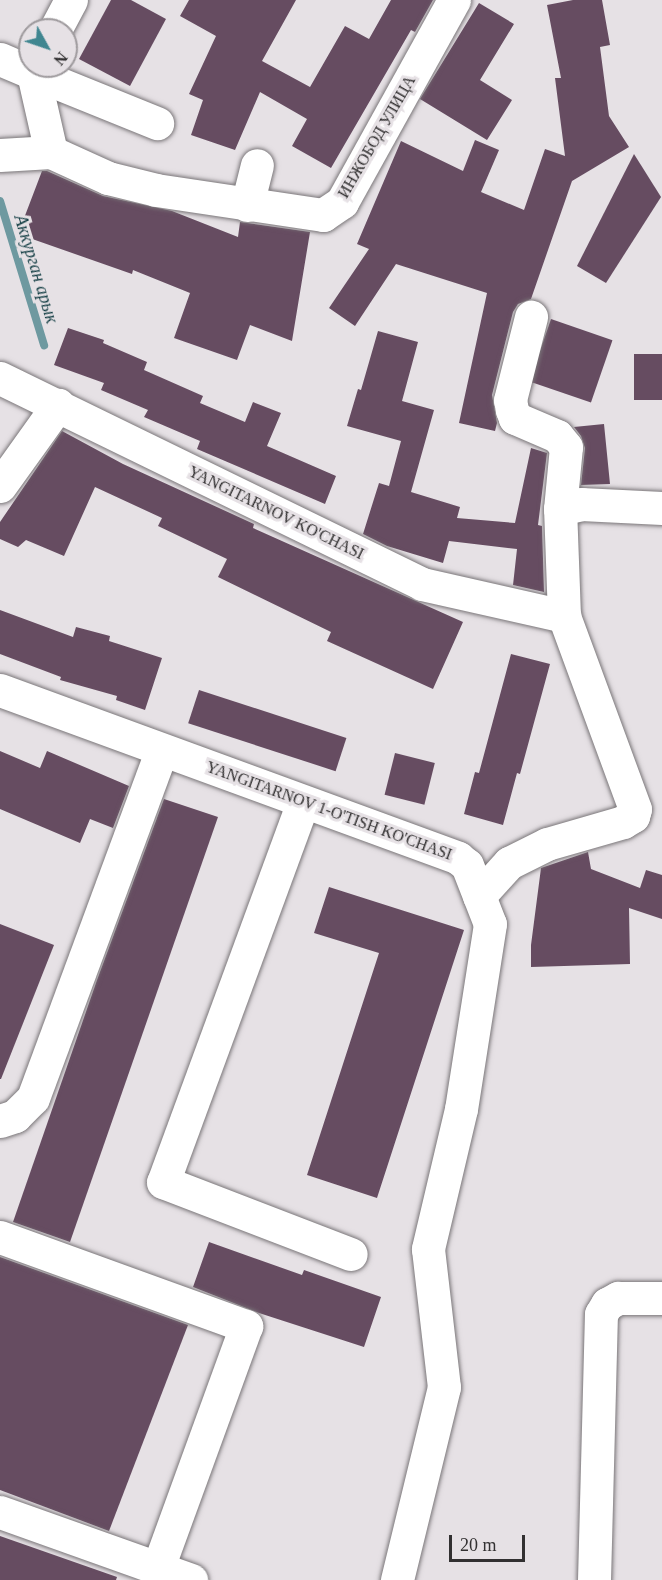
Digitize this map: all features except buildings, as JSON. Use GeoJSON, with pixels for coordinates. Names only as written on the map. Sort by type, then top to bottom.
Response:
{"type":"FeatureCollection","features":[{"type":"Feature","properties":{"kind":"street"},"geometry":{"type":"LineString","coordinates":[[62,18],[71,0]]}},
{"type":"Feature","properties":{"kind":"street","name":"ИНЖОБОД УЛИЦА"},"geometry":{"type":"LineString","coordinates":[[51,152],[108,178],[156,190],[323,215],[342,202],[454,0]]}},
{"type":"Feature","properties":{"kind":"street"},"geometry":{"type":"LineString","coordinates":[[0,60],[18,65]]}},
{"type":"Feature","properties":{"kind":"street"},"geometry":{"type":"LineString","coordinates":[[0,155],[51,152],[37,78]]}},
{"type":"Feature","properties":{"kind":"street"},"geometry":{"type":"LineString","coordinates":[[53,78],[157,123]]}},
{"type":"Feature","properties":{"kind":"street"},"geometry":{"type":"LineString","coordinates":[[247,205],[257,165]]}},
{"type":"Feature","properties":{"kind":"street"},"geometry":{"type":"LineString","coordinates":[[479,896],[509,863],[547,844],[623,822],[633,816],[635,809],[564,616],[560,509],[566,447],[557,436],[515,418],[512,410],[510,400],[531,317]]}},
{"type":"Feature","properties":{"kind":"street","name":"YANGITARNOV KO'CHASI"},"geometry":{"type":"LineString","coordinates":[[0,378],[422,584],[564,616]]}},
{"type":"Feature","properties":{"kind":"street"},"geometry":{"type":"LineString","coordinates":[[0,486],[58,405]]}},
{"type":"Feature","properties":{"kind":"street"},"geometry":{"type":"LineString","coordinates":[[560,509],[581,504],[662,508]]}},
{"type":"Feature","properties":{"kind":"street","name":"YANGITARNOV 1-O'TISH KO'CHASI"},"geometry":{"type":"LineString","coordinates":[[0,690],[458,858],[467,865],[490,924],[461,1109],[428,1249],[444,1387],[401,1568]]}},
{"type":"Feature","properties":{"kind":"street"},"geometry":{"type":"LineString","coordinates":[[0,1121],[15,1116],[33,1098],[162,750]]}},
{"type":"Feature","properties":{"kind":"street"},"geometry":{"type":"LineString","coordinates":[[303,802],[163,1182],[351,1254]]}},
{"type":"Feature","properties":{"kind":"street"},"geometry":{"type":"LineString","coordinates":[[0,1237],[246,1326],[158,1568]]}},
{"type":"Feature","properties":{"kind":"street"},"geometry":{"type":"LineString","coordinates":[[594,1580],[601,1314],[607,1304],[618,1298],[662,1298]]}},
{"type":"Feature","properties":{"kind":"street"},"geometry":{"type":"LineString","coordinates":[[0,1512],[191,1580]]}},
{"type":"Feature","properties":{"kind":"waterway","name":"Аккурган арык"},"geometry":{"type":"LineString","coordinates":[[0,201],[44,345]]}}]}
